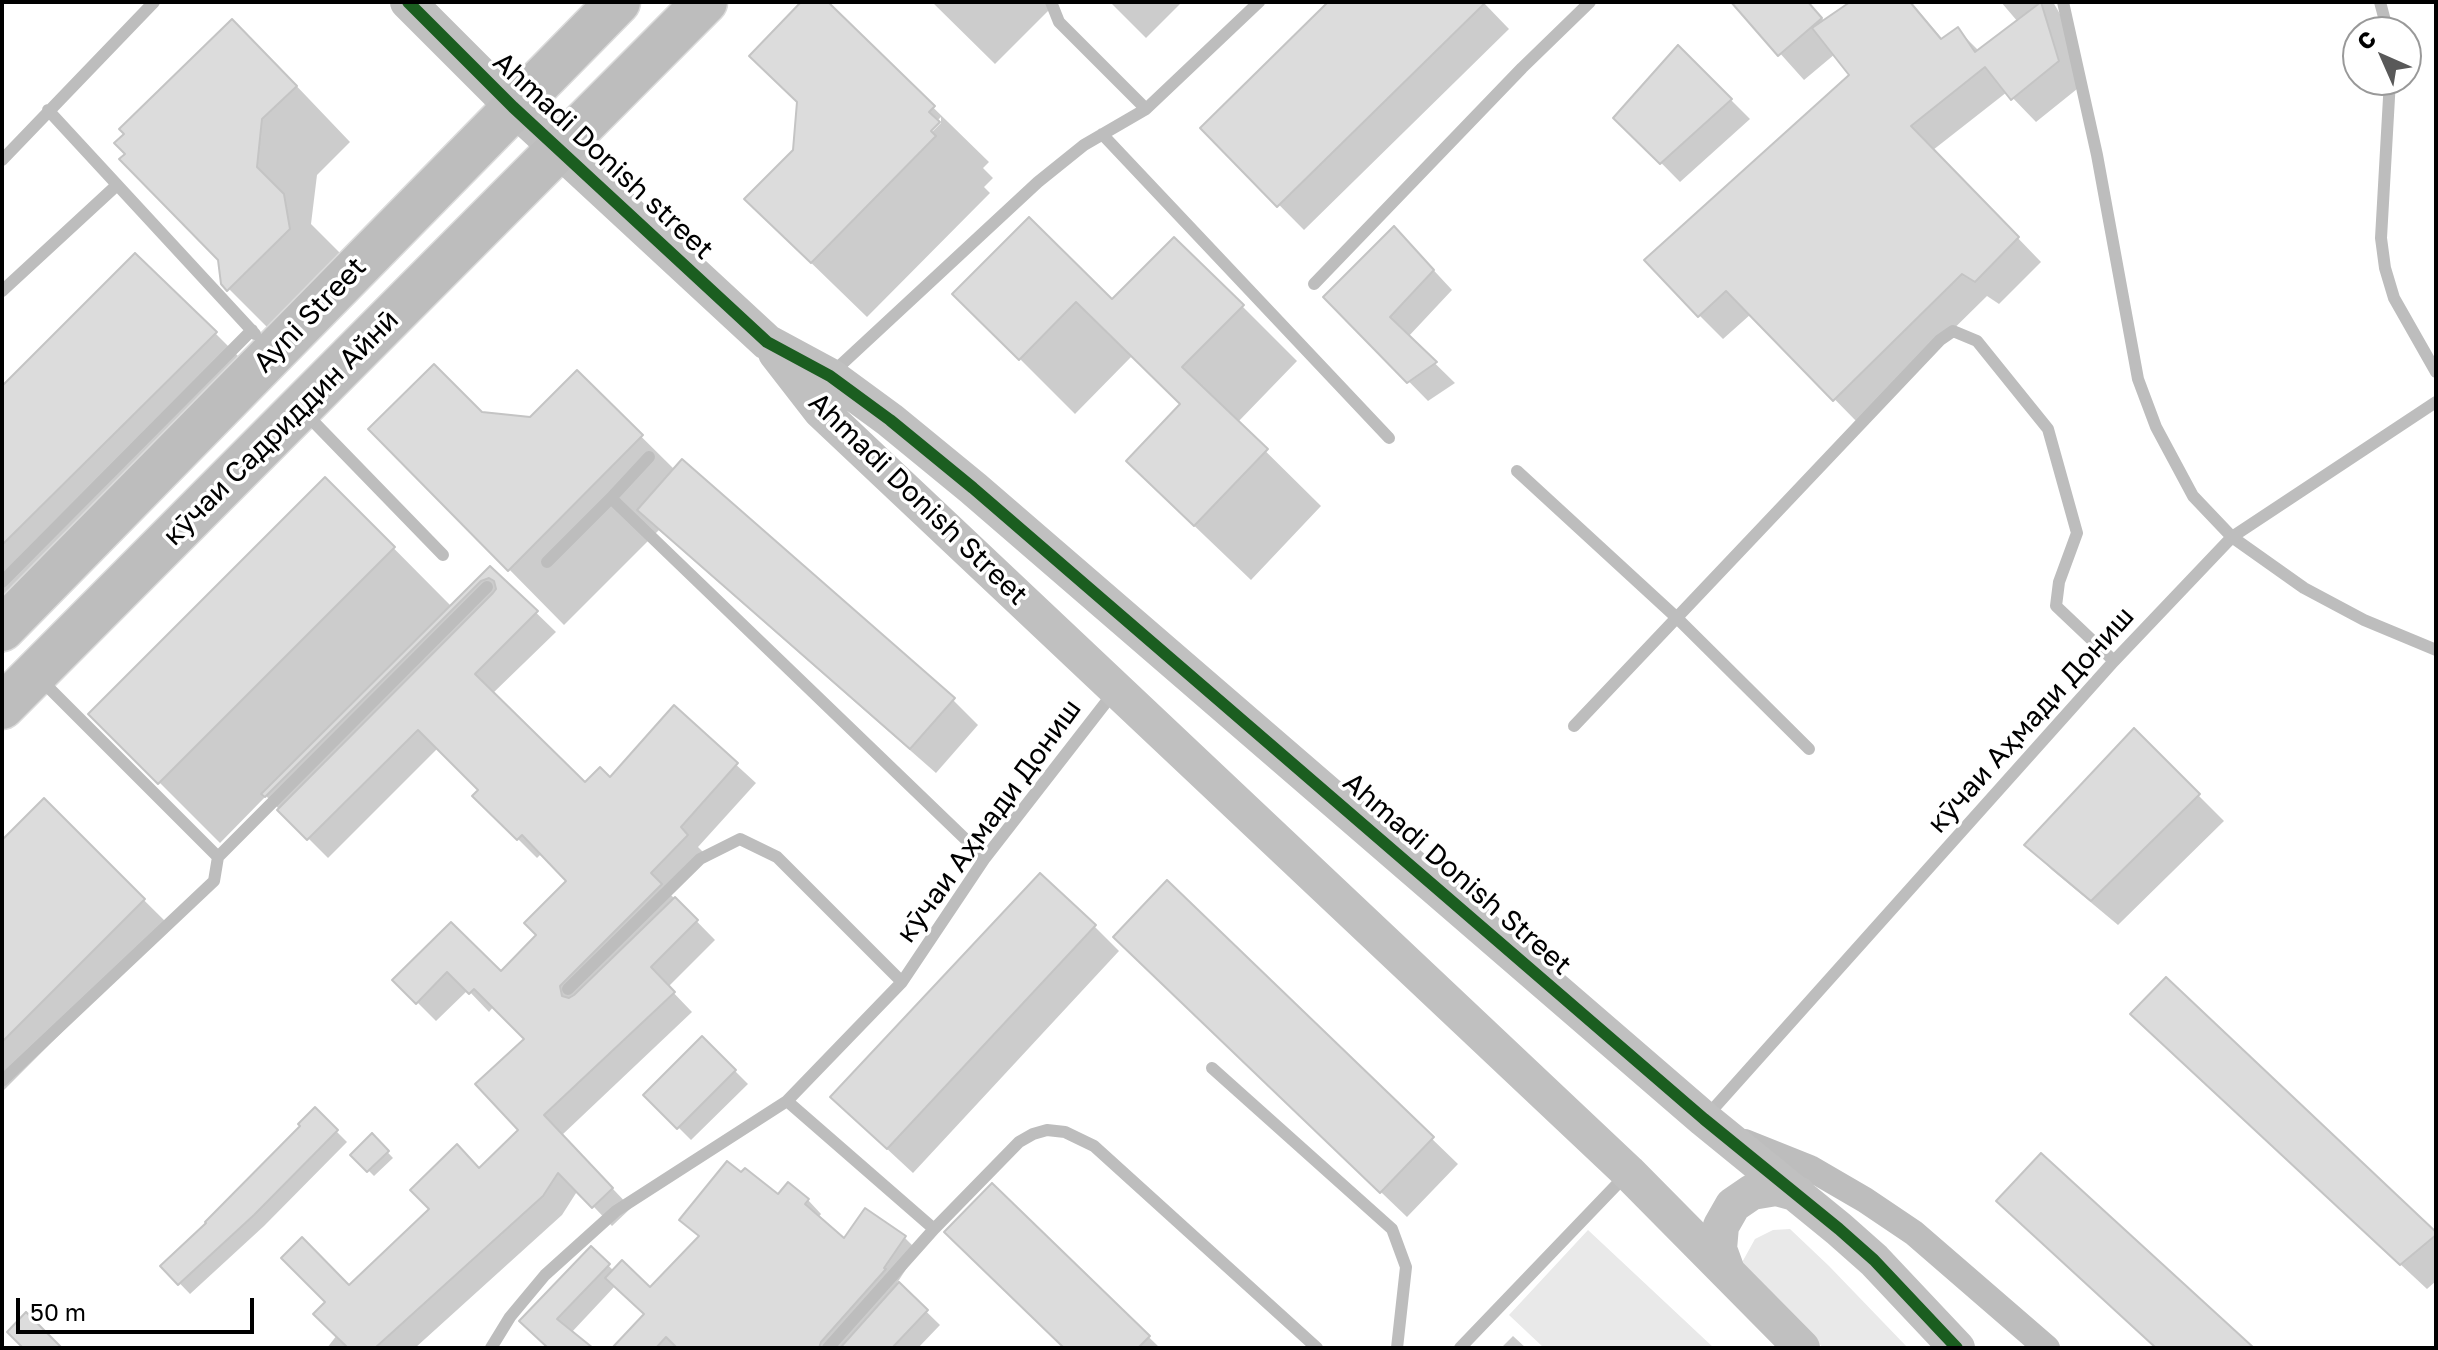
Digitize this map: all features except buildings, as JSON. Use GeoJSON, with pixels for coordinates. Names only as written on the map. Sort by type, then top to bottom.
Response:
{"type":"FeatureCollection","features":[{"type":"Feature","properties":{"kind":"highway","name":"Ayni Street"},"geometry":{"type":"LineString","coordinates":[[2,629],[262,342],[513,107],[618,2]]}},
{"type":"Feature","properties":{"kind":"highway"},"geometry":{"type":"LineString","coordinates":[[560,149],[705,2]]}},
{"type":"Feature","properties":{"kind":"highway","name":"кӯчаи Садриддин Айнӣ"},"geometry":{"type":"LineString","coordinates":[[2,707],[560,149]]}},
{"type":"Feature","properties":{"kind":"street","name":"Ahmadi Donish street"},"geometry":{"type":"LineString","coordinates":[[408,2],[513,107],[767,342]]}},
{"type":"Feature","properties":{"kind":"street","name":"Ahmadi Donish Street"},"geometry":{"type":"LineString","coordinates":[[767,342],[830,376],[973,488],[1711,1125],[1874,1260],[1957,1348]]}},
{"type":"Feature","properties":{"kind":"street","name":"Ahmadi Donish Street"},"geometry":{"type":"LineString","coordinates":[[767,342],[821,411],[1628,1172],[1794,1343]]}},
{"type":"Feature","properties":{"kind":"street"},"geometry":{"type":"LineString","coordinates":[[1711,1125],[1810,1168],[1865,1200],[1914,1233],[2047,1348]]}},
{"type":"Feature","properties":{"kind":"street"},"geometry":{"type":"LineString","coordinates":[[1727,1271],[1719,1249],[1721,1226],[1733,1205],[1752,1192],[1776,1188],[1798,1194]]}},
{"type":"Feature","properties":{"kind":"lane"},"geometry":{"type":"LineString","coordinates":[[2,160],[154,2]]}},
{"type":"Feature","properties":{"kind":"lane"},"geometry":{"type":"LineString","coordinates":[[1051,2],[1059,22],[1146,109]]}},
{"type":"Feature","properties":{"kind":"lane"},"geometry":{"type":"LineString","coordinates":[[830,376],[1038,182],[1084,145],[1146,109],[1259,2]]}},
{"type":"Feature","properties":{"kind":"lane"},"geometry":{"type":"LineString","coordinates":[[1314,284],[1522,68],[1590,2]]}},
{"type":"Feature","properties":{"kind":"lane"},"geometry":{"type":"LineString","coordinates":[[2063,2],[2097,155],[2138,379],[2156,427],[2193,496],[2232,537],[2304,588],[2364,620],[2436,650]]}},
{"type":"Feature","properties":{"kind":"lane"},"geometry":{"type":"LineString","coordinates":[[2389,96],[2381,238],[2385,268],[2394,298],[2436,372]]}},
{"type":"Feature","properties":{"kind":"lane"},"geometry":{"type":"LineString","coordinates":[[2,582],[262,342],[48,110]]}},
{"type":"Feature","properties":{"kind":"lane"},"geometry":{"type":"LineString","coordinates":[[1102,134],[1389,438]]}},
{"type":"Feature","properties":{"kind":"lane"},"geometry":{"type":"LineString","coordinates":[[2,291],[117,185]]}},
{"type":"Feature","properties":{"kind":"lane"},"geometry":{"type":"LineString","coordinates":[[1574,726],[1940,340],[1953,331],[1977,341],[2048,429],[2077,533],[2059,582],[2056,606],[2114,661]]}},
{"type":"Feature","properties":{"kind":"lane","name":"кӯчаи Аҳмади Дониш"},"geometry":{"type":"LineString","coordinates":[[1711,1125],[2114,661],[2232,537],[2436,402]]}},
{"type":"Feature","properties":{"kind":"lane"},"geometry":{"type":"LineString","coordinates":[[301,409],[443,555]]}},
{"type":"Feature","properties":{"kind":"lane"},"geometry":{"type":"LineString","coordinates":[[547,562],[649,457]]}},
{"type":"Feature","properties":{"kind":"lane"},"geometry":{"type":"LineString","coordinates":[[1517,471],[1677,618],[1809,749]]}},
{"type":"Feature","properties":{"kind":"lane"},"geometry":{"type":"LineString","coordinates":[[611,498],[985,858]]}},
{"type":"Feature","properties":{"kind":"lane"},"geometry":{"type":"LineString","coordinates":[[2,1081],[214,881],[218,857],[487,587]]}},
{"type":"Feature","properties":{"kind":"lane"},"geometry":{"type":"LineString","coordinates":[[35,674],[218,857]]}},
{"type":"Feature","properties":{"kind":"lane","name":"кӯчаи Аҳмади Дониш"},"geometry":{"type":"LineString","coordinates":[[491,1348],[510,1317],[545,1275],[616,1211],[787,1101],[902,982],[985,858],[1116,690]]}},
{"type":"Feature","properties":{"kind":"lane"},"geometry":{"type":"LineString","coordinates":[[568,989],[700,859],[740,839],[777,857],[902,982]]}},
{"type":"Feature","properties":{"kind":"lane"},"geometry":{"type":"LineString","coordinates":[[1212,1068],[1392,1229],[1406,1267],[1397,1348]]}},
{"type":"Feature","properties":{"kind":"lane"},"geometry":{"type":"LineString","coordinates":[[787,1101],[934,1229]]}},
{"type":"Feature","properties":{"kind":"lane"},"geometry":{"type":"LineString","coordinates":[[828,1348],[934,1229],[1019,1142],[1047,1130],[1065,1132],[1094,1146],[1317,1348]]}},
{"type":"Feature","properties":{"kind":"lane"},"geometry":{"type":"LineString","coordinates":[[1460,1348],[1628,1172]]}},
{"type":"Feature","properties":{"kind":"shaded area"},"geometry":{"type":"Polygon","coordinates":[[[1790,1229],[1908,1348],[1824,1348],[1784,1316],[1740,1266],[1755,1239],[1773,1230],[1790,1229]]]}},
{"type":"Feature","properties":{"kind":"shaded area"},"geometry":{"type":"Polygon","coordinates":[[[1588,1230],[1714,1348],[1544,1348],[1509,1315],[1588,1230]]]}},
{"type":"Feature","properties":{"kind":"cycle path"},"geometry":{"type":"LineString","coordinates":[[408,2],[513,107],[767,342],[830,376],[973,488],[1704,1119],[1839,1229],[1874,1260],[1957,1348]]}}]}
